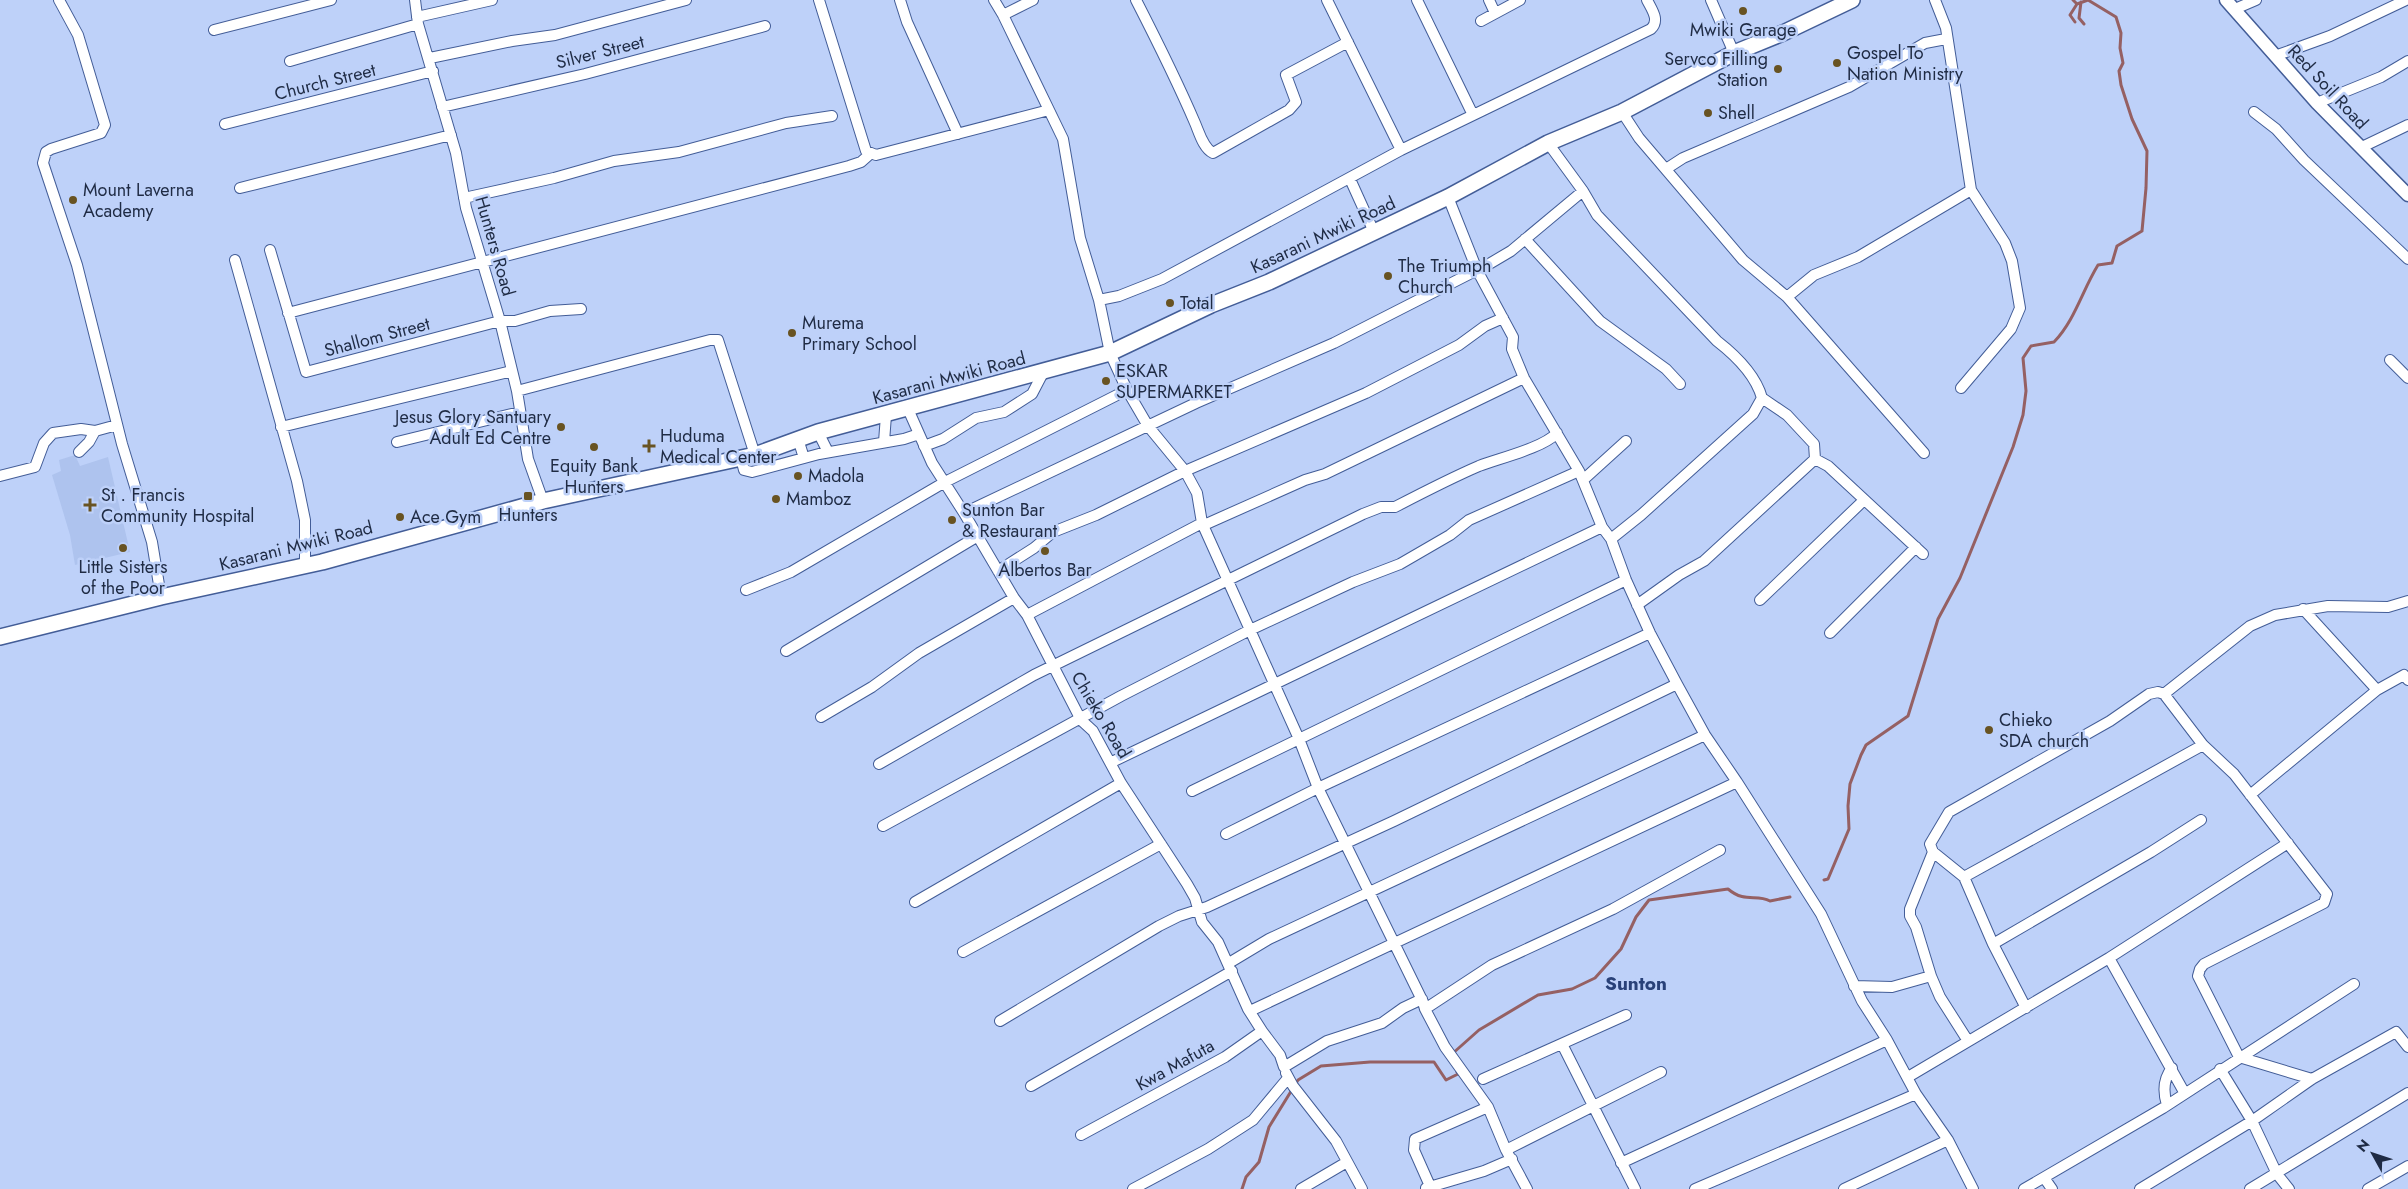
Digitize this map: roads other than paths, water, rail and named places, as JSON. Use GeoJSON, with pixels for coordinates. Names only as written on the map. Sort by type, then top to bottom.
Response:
{"type":"FeatureCollection","features":[{"type":"Feature","properties":{"kind":"main road","name":"Kasarani Mwiki Road"},"geometry":{"type":"LineString","coordinates":[[0,637],[161,597],[305,566],[544,501],[748,457],[818,432],[1110,353],[1448,197],[1548,143],[1622,112],[1734,53],[1783,33],[1852,0]]}},
{"type":"Feature","properties":{"kind":"street"},"geometry":{"type":"LineString","coordinates":[[59,0],[78,35],[105,126],[101,133],[51,149],[46,152],[43,163],[77,265],[117,426],[152,542],[161,597]]}},
{"type":"Feature","properties":{"kind":"street"},"geometry":{"type":"LineString","coordinates":[[214,30],[331,0]]}},
{"type":"Feature","properties":{"kind":"street","name":"Hunters Road"},"geometry":{"type":"LineString","coordinates":[[414,0],[451,136],[464,198],[481,262],[500,321],[517,390],[528,459],[544,501]]}},
{"type":"Feature","properties":{"kind":"street"},"geometry":{"type":"LineString","coordinates":[[290,61],[418,20],[492,0]]}},
{"type":"Feature","properties":{"kind":"street"},"geometry":{"type":"LineString","coordinates":[[430,58],[512,41],[555,35],[686,0]]}},
{"type":"Feature","properties":{"kind":"street"},"geometry":{"type":"LineString","coordinates":[[819,0],[866,151],[870,154],[876,155],[1049,110]]}},
{"type":"Feature","properties":{"kind":"street"},"geometry":{"type":"LineString","coordinates":[[900,0],[906,22],[958,134]]}},
{"type":"Feature","properties":{"kind":"street"},"geometry":{"type":"LineString","coordinates":[[994,0],[1003,14],[1063,140],[1080,238],[1099,300],[1110,353],[1127,390],[1148,426],[1185,471],[1197,493],[1203,524],[1226,580],[1299,739],[1318,788],[1445,1048],[1488,1107],[1509,1155],[1527,1189]]}},
{"type":"Feature","properties":{"kind":"street"},"geometry":{"type":"LineString","coordinates":[[1003,14],[1033,0]]}},
{"type":"Feature","properties":{"kind":"street"},"geometry":{"type":"LineString","coordinates":[[1136,0],[1170,66],[1200,135],[1207,148],[1213,153],[1289,110],[1296,102],[1286,75],[1348,42]]}},
{"type":"Feature","properties":{"kind":"street"},"geometry":{"type":"LineString","coordinates":[[1327,0],[1401,150]]}},
{"type":"Feature","properties":{"kind":"street"},"geometry":{"type":"LineString","coordinates":[[1417,0],[1473,115]]}},
{"type":"Feature","properties":{"kind":"street"},"geometry":{"type":"LineString","coordinates":[[1489,0],[1496,13]]}},
{"type":"Feature","properties":{"kind":"street"},"geometry":{"type":"LineString","coordinates":[[1481,21],[1520,0]]}},
{"type":"Feature","properties":{"kind":"street"},"geometry":{"type":"LineString","coordinates":[[1099,300],[1119,296],[1162,279],[1401,150],[1651,29],[1655,25],[1656,19],[1647,0]]}},
{"type":"Feature","properties":{"kind":"street"},"geometry":{"type":"LineString","coordinates":[[1711,0],[1734,53]]}},
{"type":"Feature","properties":{"kind":"street"},"geometry":{"type":"LineString","coordinates":[[1935,0],[1944,20],[1971,190],[2009,252],[2016,274],[2020,308],[2011,329],[1961,388]]}},
{"type":"Feature","properties":{"kind":"street"},"geometry":{"type":"LineString","coordinates":[[2230,5],[2256,0]]}},
{"type":"Feature","properties":{"kind":"street"},"geometry":{"type":"LineString","coordinates":[[2275,56],[2330,36],[2406,0]]}},
{"type":"Feature","properties":{"kind":"street","name":"Red Soil Road"},"geometry":{"type":"LineString","coordinates":[[2230,5],[2317,103],[2407,194]]}},
{"type":"Feature","properties":{"kind":"street","name":"Silver Street"},"geometry":{"type":"LineString","coordinates":[[442,107],[584,74],[765,26]]}},
{"type":"Feature","properties":{"kind":"street"},"geometry":{"type":"LineString","coordinates":[[1666,169],[1683,158],[1849,87],[1925,44],[1946,40]]}},
{"type":"Feature","properties":{"kind":"street"},"geometry":{"type":"LineString","coordinates":[[2317,103],[2381,77],[2408,61]]}},
{"type":"Feature","properties":{"kind":"street","name":"Church Street"},"geometry":{"type":"LineString","coordinates":[[225,124],[432,71]]}},
{"type":"Feature","properties":{"kind":"street"},"geometry":{"type":"LineString","coordinates":[[1622,112],[1640,138],[1743,260],[1787,297],[1924,453]]}},
{"type":"Feature","properties":{"kind":"street"},"geometry":{"type":"LineString","coordinates":[[2254,112],[2276,129],[2304,160],[2408,259]]}},
{"type":"Feature","properties":{"kind":"street"},"geometry":{"type":"LineString","coordinates":[[464,198],[554,178],[614,161],[679,152],[786,123],[832,116]]}},
{"type":"Feature","properties":{"kind":"street"},"geometry":{"type":"LineString","coordinates":[[2362,147],[2408,125]]}},
{"type":"Feature","properties":{"kind":"street"},"geometry":{"type":"LineString","coordinates":[[240,188],[451,136]]}},
{"type":"Feature","properties":{"kind":"street"},"geometry":{"type":"LineString","coordinates":[[1548,143],[1583,191],[1597,215],[1717,341],[1730,351],[1759,386],[1762,398],[1787,415],[1814,444],[1815,459]]}},
{"type":"Feature","properties":{"kind":"street"},"geometry":{"type":"LineString","coordinates":[[288,313],[848,166],[861,162],[870,154]]}},
{"type":"Feature","properties":{"kind":"street"},"geometry":{"type":"LineString","coordinates":[[1350,179],[1374,232]]}},
{"type":"Feature","properties":{"kind":"street"},"geometry":{"type":"LineString","coordinates":[[1787,297],[1814,275],[1858,257],[1971,190]]}},
{"type":"Feature","properties":{"kind":"street"},"geometry":{"type":"LineString","coordinates":[[964,513],[1148,426],[1334,343],[1477,270],[1511,251],[1583,191]]}},
{"type":"Feature","properties":{"kind":"street"},"geometry":{"type":"LineString","coordinates":[[1448,197],[1477,270],[1513,337],[1512,349],[1524,378],[1581,475],[1602,527],[1611,539],[1626,580],[1650,633],[1705,735],[1821,914],[1854,986],[1887,1040],[1916,1094],[1948,1140],[1973,1189]]}},
{"type":"Feature","properties":{"kind":"street"},"geometry":{"type":"LineString","coordinates":[[1525,239],[1600,321],[1666,369],[1680,384]]}},
{"type":"Feature","properties":{"kind":"street","name":"Shallom Street"},"geometry":{"type":"LineString","coordinates":[[270,250],[304,370],[309,372],[500,321],[515,321],[550,311],[581,309]]}},
{"type":"Feature","properties":{"kind":"street"},"geometry":{"type":"LineString","coordinates":[[235,260],[305,520],[305,566]]}},
{"type":"Feature","properties":{"kind":"street"},"geometry":{"type":"LineString","coordinates":[[998,571],[1034,548],[1053,532],[1096,515],[1185,471],[1366,393],[1460,345],[1485,326],[1503,318]]}},
{"type":"Feature","properties":{"kind":"street"},"geometry":{"type":"LineString","coordinates":[[517,390],[710,340],[718,340],[748,457],[747,472],[828,452],[904,439],[919,434]]}},
{"type":"Feature","properties":{"kind":"street"},"geometry":{"type":"LineString","coordinates":[[2390,360],[2408,378]]}},
{"type":"Feature","properties":{"kind":"street"},"geometry":{"type":"LineString","coordinates":[[281,427],[512,370]]}},
{"type":"Feature","properties":{"kind":"street"},"geometry":{"type":"LineString","coordinates":[[924,446],[942,439],[976,418],[1004,412],[1032,394],[1044,371]]}},
{"type":"Feature","properties":{"kind":"street"},"geometry":{"type":"LineString","coordinates":[[1027,615],[1203,524],[1305,480],[1325,474],[1524,378]]}},
{"type":"Feature","properties":{"kind":"street"},"geometry":{"type":"LineString","coordinates":[[746,590],[791,572],[945,482],[1127,390]]}},
{"type":"Feature","properties":{"kind":"street"},"geometry":{"type":"LineString","coordinates":[[1611,539],[1641,515],[1752,414],[1762,398]]}},
{"type":"Feature","properties":{"kind":"street","name":"Chieko Road"},"geometry":{"type":"LineString","coordinates":[[908,409],[932,463],[1014,598],[1027,615],[1081,720],[1093,731],[1112,762],[1121,783],[1195,898],[1202,922],[1218,942],[1250,1011]]}},
{"type":"Feature","properties":{"kind":"street"},"geometry":{"type":"LineString","coordinates":[[397,442],[520,412]]}},
{"type":"Feature","properties":{"kind":"street"},"geometry":{"type":"LineString","coordinates":[[884,442],[886,415]]}},
{"type":"Feature","properties":{"kind":"street"},"geometry":{"type":"LineString","coordinates":[[0,476],[35,467],[44,443],[53,433],[81,429],[95,431],[117,426]]}},
{"type":"Feature","properties":{"kind":"street"},"geometry":{"type":"LineString","coordinates":[[79,452],[89,442],[95,431]]}},
{"type":"Feature","properties":{"kind":"street"},"geometry":{"type":"LineString","coordinates":[[818,432],[828,452]]}},
{"type":"Feature","properties":{"kind":"street"},"geometry":{"type":"LineString","coordinates":[[879,764],[1034,675],[1226,580],[1363,514],[1381,507],[1394,506],[1479,466],[1535,446],[1553,437],[1557,432]]}},
{"type":"Feature","properties":{"kind":"street"},"geometry":{"type":"LineString","coordinates":[[798,439],[804,458]]}},
{"type":"Feature","properties":{"kind":"street"},"geometry":{"type":"LineString","coordinates":[[883,826],[1081,720],[1121,696],[1250,630],[1353,582],[1400,564],[1450,535],[1469,520],[1581,475],[1626,441]]}},
{"type":"Feature","properties":{"kind":"street"},"geometry":{"type":"LineString","coordinates":[[1815,459],[1828,466],[1863,501],[1920,551],[1830,633]]}},
{"type":"Feature","properties":{"kind":"street"},"geometry":{"type":"LineString","coordinates":[[1638,605],[1679,575],[1704,561],[1815,459]]}},
{"type":"Feature","properties":{"kind":"street"},"geometry":{"type":"LineString","coordinates":[[1760,600],[1863,501]]}},
{"type":"Feature","properties":{"kind":"street"},"geometry":{"type":"LineString","coordinates":[[1112,762],[1602,527]]}},
{"type":"Feature","properties":{"kind":"street"},"geometry":{"type":"LineString","coordinates":[[786,651],[978,536]]}},
{"type":"Feature","properties":{"kind":"street"},"geometry":{"type":"LineString","coordinates":[[1192,791],[1626,580]]}},
{"type":"Feature","properties":{"kind":"street"},"geometry":{"type":"LineString","coordinates":[[821,717],[872,687],[919,653],[1014,598]]}},
{"type":"Feature","properties":{"kind":"street"},"geometry":{"type":"LineString","coordinates":[[2164,694],[2250,626],[2275,615],[2328,606],[2388,607],[2408,601]]}},
{"type":"Feature","properties":{"kind":"street"},"geometry":{"type":"LineString","coordinates":[[2303,609],[2377,690]]}},
{"type":"Feature","properties":{"kind":"street"},"geometry":{"type":"LineString","coordinates":[[1226,834],[1318,788],[1650,633]]}},
{"type":"Feature","properties":{"kind":"street"},"geometry":{"type":"LineString","coordinates":[[2250,795],[2377,690],[2404,675],[2408,680]]}},
{"type":"Feature","properties":{"kind":"street"},"geometry":{"type":"LineString","coordinates":[[1000,1021],[1159,926],[1207,907],[1394,821],[1677,684]]}},
{"type":"Feature","properties":{"kind":"street"},"geometry":{"type":"LineString","coordinates":[[2026,1008],[1993,944],[1964,877],[1933,852],[1930,844],[1949,812],[2110,721],[2149,694],[2158,692],[2164,694],[2203,745],[2234,774],[2327,894],[2324,902],[2204,964],[2198,976],[2239,1057],[2312,1079]]}},
{"type":"Feature","properties":{"kind":"street"},"geometry":{"type":"LineString","coordinates":[[1031,1086],[1230,967],[1269,939],[1705,735]]}},
{"type":"Feature","properties":{"kind":"street"},"geometry":{"type":"LineString","coordinates":[[1964,877],[2203,745]]}},
{"type":"Feature","properties":{"kind":"street"},"geometry":{"type":"LineString","coordinates":[[1362,1189],[1336,1141],[1292,1084],[1280,1055],[1250,1011],[1737,782]]}},
{"type":"Feature","properties":{"kind":"street"},"geometry":{"type":"LineString","coordinates":[[915,902],[1121,783]]}},
{"type":"Feature","properties":{"kind":"street"},"geometry":{"type":"LineString","coordinates":[[1993,944],[2152,852],[2201,820]]}},
{"type":"Feature","properties":{"kind":"street"},"geometry":{"type":"LineString","coordinates":[[1908,1077],[2109,958],[2288,843]]}},
{"type":"Feature","properties":{"kind":"street"},"geometry":{"type":"LineString","coordinates":[[963,952],[1161,844]]}},
{"type":"Feature","properties":{"kind":"street"},"geometry":{"type":"LineString","coordinates":[[1284,1067],[1327,1041],[1382,1023],[1411,1003],[1423,1004],[1492,965],[1613,910],[1720,850]]}},
{"type":"Feature","properties":{"kind":"street"},"geometry":{"type":"LineString","coordinates":[[1933,852],[1910,912],[1940,997],[1968,1041]]}},
{"type":"Feature","properties":{"kind":"street"},"geometry":{"type":"LineString","coordinates":[[2109,958],[2184,1092]]}},
{"type":"Feature","properties":{"kind":"street"},"geometry":{"type":"LineString","coordinates":[[1854,986],[1892,987],[1931,976]]}},
{"type":"Feature","properties":{"kind":"street"},"geometry":{"type":"LineString","coordinates":[[2024,1189],[2045,1179],[2167,1105],[2184,1092],[2354,984]]}},
{"type":"Feature","properties":{"kind":"street"},"geometry":{"type":"LineString","coordinates":[[1483,1079],[1626,1015]]}},
{"type":"Feature","properties":{"kind":"street","name":"Kwa Mafuta"},"geometry":{"type":"LineString","coordinates":[[1081,1135],[1225,1057],[1262,1031]]}},
{"type":"Feature","properties":{"kind":"street"},"geometry":{"type":"LineString","coordinates":[[2140,1189],[2252,1121],[2312,1079],[2396,1032],[2408,1047]]}},
{"type":"Feature","properties":{"kind":"street"},"geometry":{"type":"LineString","coordinates":[[1621,1163],[1887,1040]]}},
{"type":"Feature","properties":{"kind":"street"},"geometry":{"type":"LineString","coordinates":[[1562,1044],[1592,1107],[1635,1189]]}},
{"type":"Feature","properties":{"kind":"street"},"geometry":{"type":"LineString","coordinates":[[2167,1105],[2166,1076],[2172,1068]]}},
{"type":"Feature","properties":{"kind":"street"},"geometry":{"type":"LineString","coordinates":[[2220,1069],[2252,1121],[2277,1174],[2289,1189]]}},
{"type":"Feature","properties":{"kind":"street"},"geometry":{"type":"LineString","coordinates":[[1488,1107],[1415,1139],[1414,1150],[1427,1188],[1457,1184],[1592,1107],[1661,1072]]}},
{"type":"Feature","properties":{"kind":"street"},"geometry":{"type":"LineString","coordinates":[[1133,1189],[1208,1149],[1253,1120],[1292,1084]]}},
{"type":"Feature","properties":{"kind":"street"},"geometry":{"type":"LineString","coordinates":[[2250,1189],[2408,1093]]}},
{"type":"Feature","properties":{"kind":"street"},"geometry":{"type":"LineString","coordinates":[[1694,1189],[1916,1094]]}},
{"type":"Feature","properties":{"kind":"street"},"geometry":{"type":"LineString","coordinates":[[1844,1189],[1948,1140]]}},
{"type":"Feature","properties":{"kind":"street"},"geometry":{"type":"LineString","coordinates":[[1300,1189],[1347,1162]]}},
{"type":"Feature","properties":{"kind":"street"},"geometry":{"type":"LineString","coordinates":[[2368,1189],[2408,1166]]}},
{"type":"Feature","properties":{"kind":"street"},"geometry":{"type":"LineString","coordinates":[[2045,1179],[2052,1189]]}},
{"type":"Feature","properties":{"kind":"waterway"},"geometry":{"type":"LineString","coordinates":[[2073,0],[2077,4],[2088,0]]}},
{"type":"Feature","properties":{"kind":"waterway"},"geometry":{"type":"LineString","coordinates":[[1824,880],[1828,879],[1849,829],[1848,806],[1850,784],[1861,755],[1866,745],[1908,716],[1938,619],[1960,578],[2013,447],[2023,415],[2026,391],[2023,358],[2031,346],[2054,342],[2073,315],[2098,265],[2112,263],[2117,246],[2142,231],[2147,151],[2132,119],[2121,85],[2119,71],[2123,63],[2120,48],[2121,33],[2116,17],[2088,0]]}},
{"type":"Feature","properties":{"kind":"waterway"},"geometry":{"type":"LineString","coordinates":[[2081,2],[2079,18],[2084,24]]}},
{"type":"Feature","properties":{"kind":"waterway"},"geometry":{"type":"LineString","coordinates":[[2075,22],[2070,15],[2077,4]]}},
{"type":"Feature","properties":{"kind":"waterway"},"geometry":{"type":"LineString","coordinates":[[1452,1054],[1479,1030],[1538,995],[1572,989],[1595,978],[1621,949],[1636,917],[1649,900],[1728,889],[1740,896],[1770,901],[1790,897]]}},
{"type":"Feature","properties":{"kind":"waterway"},"geometry":{"type":"LineString","coordinates":[[1242,1189],[1246,1177],[1259,1162],[1269,1127],[1298,1080],[1321,1066],[1370,1062],[1434,1062],[1446,1080],[1458,1074],[1457,1072]]}},
{"type":"Feature","properties":{"kind":"place","name":"Mwiki Garage"},"geometry":{"type":"Point","coordinates":[1743,11]}},
{"type":"Feature","properties":{"kind":"place","name":"Gospel To Nation Ministry"},"geometry":{"type":"Point","coordinates":[1837,63]}},
{"type":"Feature","properties":{"kind":"place","name":"Servco Filling Station"},"geometry":{"type":"Point","coordinates":[1778,69]}},
{"type":"Feature","properties":{"kind":"place","name":"Shell"},"geometry":{"type":"Point","coordinates":[1708,113]}},
{"type":"Feature","properties":{"kind":"place","name":"Mount Laverna Academy"},"geometry":{"type":"Point","coordinates":[73,200]}},
{"type":"Feature","properties":{"kind":"place","name":"The Triumph Church"},"geometry":{"type":"Point","coordinates":[1388,276]}},
{"type":"Feature","properties":{"kind":"place","name":"Total"},"geometry":{"type":"Point","coordinates":[1170,303]}},
{"type":"Feature","properties":{"kind":"place","name":"Murema Primary School"},"geometry":{"type":"Point","coordinates":[792,333]}},
{"type":"Feature","properties":{"kind":"place","name":"ESKAR SUPERMARKET"},"geometry":{"type":"Point","coordinates":[1106,381]}},
{"type":"Feature","properties":{"kind":"place","name":"Jesus Glory Santuary Adult Ed Centre"},"geometry":{"type":"Point","coordinates":[561,427]}},
{"type":"Feature","properties":{"kind":"place","name":"Huduma Medical Center"},"geometry":{"type":"Point","coordinates":[649,446]}},
{"type":"Feature","properties":{"kind":"place","name":"Equity Bank Hunters"},"geometry":{"type":"Point","coordinates":[594,447]}},
{"type":"Feature","properties":{"kind":"place","name":"Madola"},"geometry":{"type":"Point","coordinates":[798,476]}},
{"type":"Feature","properties":{"kind":"place","name":"Hunters"},"geometry":{"type":"Point","coordinates":[528,496]}},
{"type":"Feature","properties":{"kind":"place","name":"Mamboz"},"geometry":{"type":"Point","coordinates":[776,499]}},
{"type":"Feature","properties":{"kind":"place","name":"St . Francis Community Hospital"},"geometry":{"type":"Point","coordinates":[90,505]}},
{"type":"Feature","properties":{"kind":"place","name":"Ace Gym"},"geometry":{"type":"Point","coordinates":[400,517]}},
{"type":"Feature","properties":{"kind":"place","name":"Sunton Bar & Restaurant"},"geometry":{"type":"Point","coordinates":[952,520]}},
{"type":"Feature","properties":{"kind":"place","name":"Little Sisters of the Poor"},"geometry":{"type":"Point","coordinates":[123,548]}},
{"type":"Feature","properties":{"kind":"place","name":"Albertos Bar"},"geometry":{"type":"Point","coordinates":[1045,551]}},
{"type":"Feature","properties":{"kind":"place","name":"Chieko SDA church"},"geometry":{"type":"Point","coordinates":[1989,730]}},
{"type":"Feature","properties":{"kind":"district","name":"Sunton"},"geometry":{"type":"Point","coordinates":[1636,983]}}]}
